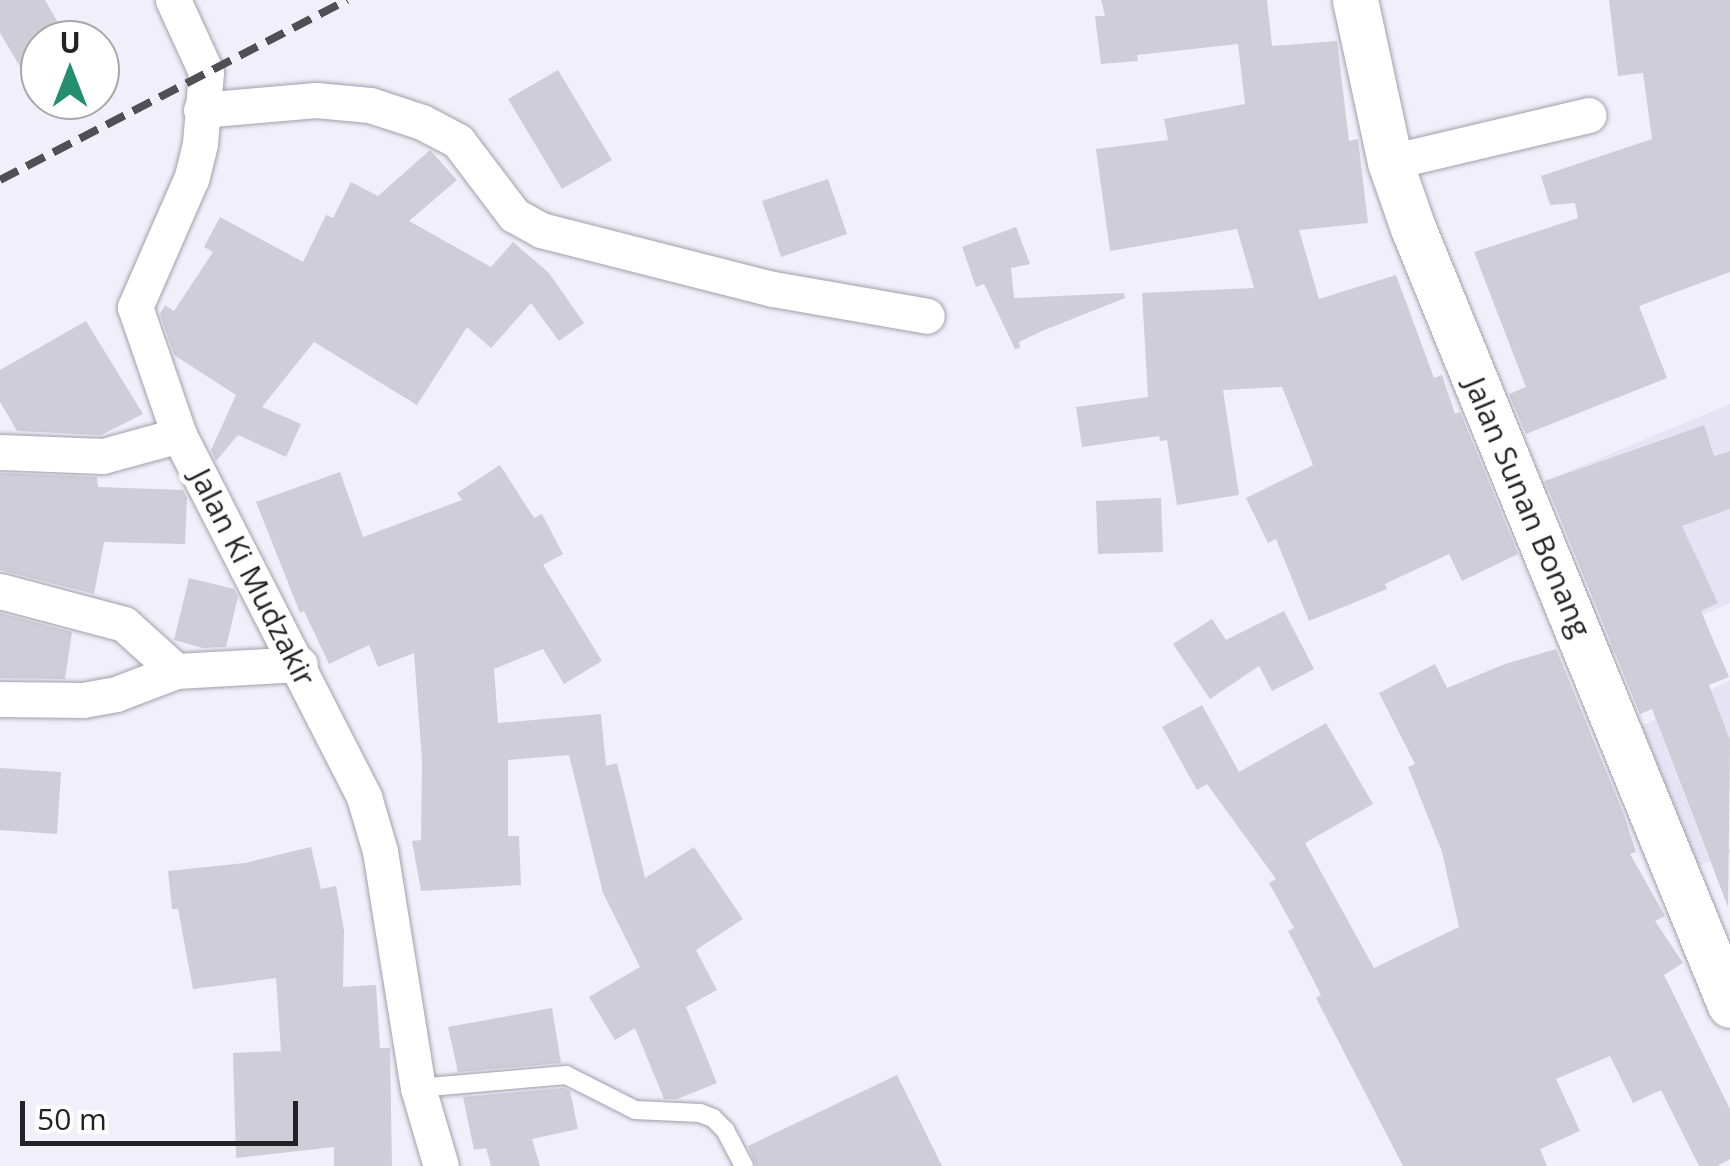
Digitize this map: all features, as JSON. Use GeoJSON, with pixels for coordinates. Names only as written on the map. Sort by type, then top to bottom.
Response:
{"type":"FeatureCollection","features":[{"type":"Feature","properties":{"kind":"street","name":"Jalan Ki Mudzakir"},"geometry":{"type":"LineString","coordinates":[[172,0],[206,72],[200,144],[192,179],[136,307],[179,435],[300,664],[364,797],[380,851],[418,1088],[440,1166]]}},
{"type":"Feature","properties":{"kind":"street","name":"Jalan Sunan Bonang"},"geometry":{"type":"LineString","coordinates":[[1355,0],[1390,162],[1730,1006]]}},
{"type":"Feature","properties":{"kind":"street"},"geometry":{"type":"LineString","coordinates":[[201,110],[316,100],[370,105],[422,122],[458,141],[514,215],[541,230],[774,289],[926,316]]}},
{"type":"Feature","properties":{"kind":"street"},"geometry":{"type":"LineString","coordinates":[[1390,162],[1589,115]]}},
{"type":"Feature","properties":{"kind":"street"},"geometry":{"type":"LineString","coordinates":[[0,452],[104,456],[179,435]]}},
{"type":"Feature","properties":{"kind":"street"},"geometry":{"type":"LineString","coordinates":[[0,591],[124,624],[176,671]]}},
{"type":"Feature","properties":{"kind":"street"},"geometry":{"type":"LineString","coordinates":[[0,699],[82,700],[116,694],[176,671],[300,664]]}},
{"type":"Feature","properties":{"kind":"lane"},"geometry":{"type":"LineString","coordinates":[[418,1088],[566,1075],[635,1110],[700,1113],[713,1118],[726,1130],[744,1166]]}},
{"type":"Feature","properties":{"kind":"shaded area"},"geometry":{"type":"Polygon","coordinates":[[[1730,404],[1730,454],[1728,451],[1634,484],[1653,536],[1730,509],[1730,603],[1607,656],[1538,484],[1730,404]],[[1703,425],[1628,451],[1627,452],[1712,452],[1703,425]],[[1577,480],[1545,494],[1610,644],[1641,631],[1577,480]]]}},
{"type":"Feature","properties":{"kind":"shaded area"},"geometry":{"type":"Polygon","coordinates":[[[1730,680],[1730,740],[1716,704],[1658,726],[1708,857],[1730,849],[1730,853],[1698,866],[1642,726],[1730,680]]]}},
{"type":"Feature","properties":{"kind":"building"},"geometry":{"type":"Polygon","coordinates":[[[0,0],[45,0],[56,20],[20,20],[20,66],[0,33],[0,0]]]}},
{"type":"Feature","properties":{"kind":"building"},"geometry":{"type":"Polygon","coordinates":[[[1101,0],[1267,0],[1272,46],[1337,41],[1349,141],[1358,139],[1368,223],[1299,230],[1319,299],[1396,275],[1434,378],[1442,375],[1455,414],[1460,412],[1518,554],[1462,581],[1449,554],[1385,584],[1387,589],[1309,621],[1276,539],[1268,543],[1246,498],[1313,465],[1282,387],[1223,390],[1239,495],[1177,505],[1167,440],[1160,441],[1159,436],[1082,447],[1076,407],[1148,397],[1142,293],[1254,288],[1237,229],[1110,251],[1096,149],[1168,140],[1164,119],[1245,104],[1238,44],[1137,55],[1138,61],[1101,64],[1095,16],[1105,16],[1101,0]]]}},
{"type":"Feature","properties":{"kind":"building"},"geometry":{"type":"Polygon","coordinates":[[[1609,0],[1730,0],[1730,272],[1639,306],[1667,378],[1526,434],[1509,394],[1526,387],[1474,252],[1578,218],[1575,203],[1550,205],[1541,176],[1652,139],[1643,73],[1618,76],[1609,0]]]}},
{"type":"Feature","properties":{"kind":"building"},"geometry":{"type":"Polygon","coordinates":[[[558,70],[612,160],[562,189],[508,99],[558,70]]]}},
{"type":"Feature","properties":{"kind":"building"},"geometry":{"type":"Polygon","coordinates":[[[430,150],[457,180],[409,221],[491,267],[513,242],[549,273],[584,323],[559,341],[531,303],[491,348],[467,327],[417,405],[314,342],[262,407],[301,424],[286,457],[238,435],[216,461],[211,450],[236,395],[174,355],[160,314],[165,305],[174,311],[213,252],[204,247],[220,217],[303,262],[326,215],[333,218],[351,182],[378,196],[430,150]]]}},
{"type":"Feature","properties":{"kind":"building"},"geometry":{"type":"Polygon","coordinates":[[[828,179],[847,234],[781,257],[762,201],[828,179]]]}},
{"type":"Feature","properties":{"kind":"building"},"geometry":{"type":"Polygon","coordinates":[[[1016,227],[1030,264],[1011,268],[1014,298],[1124,293],[1125,298],[1042,331],[1019,342],[1020,348],[1015,349],[984,284],[976,287],[962,247],[1016,227]]]}},
{"type":"Feature","properties":{"kind":"building"},"geometry":{"type":"Polygon","coordinates":[[[86,321],[143,414],[101,435],[17,431],[0,402],[0,370],[86,321]]]}},
{"type":"Feature","properties":{"kind":"building"},"geometry":{"type":"Polygon","coordinates":[[[1704,425],[1714,456],[1730,451],[1730,509],[1682,526],[1718,603],[1701,611],[1729,677],[1709,685],[1730,740],[1728,907],[1652,709],[1640,714],[1545,481],[1704,425]]]}},
{"type":"Feature","properties":{"kind":"building"},"geometry":{"type":"Polygon","coordinates":[[[500,465],[534,518],[542,514],[563,554],[543,565],[602,661],[564,684],[543,649],[494,669],[498,723],[601,714],[606,766],[617,763],[645,878],[694,847],[743,919],[696,950],[717,990],[686,1007],[717,1083],[677,1099],[664,1099],[635,1028],[615,1040],[589,997],[640,967],[603,893],[569,755],[508,760],[508,836],[519,836],[521,885],[421,891],[412,841],[421,840],[422,761],[414,653],[378,667],[369,645],[329,664],[304,611],[300,613],[256,502],[340,472],[363,537],[462,500],[457,493],[500,465]]]}},
{"type":"Feature","properties":{"kind":"building"},"geometry":{"type":"Polygon","coordinates":[[[0,473],[97,477],[98,487],[183,490],[187,498],[185,544],[104,542],[94,594],[0,570],[0,473]]]}},
{"type":"Feature","properties":{"kind":"building"},"geometry":{"type":"Polygon","coordinates":[[[1161,498],[1163,552],[1098,554],[1096,501],[1161,498]]]}},
{"type":"Feature","properties":{"kind":"building"},"geometry":{"type":"Polygon","coordinates":[[[189,578],[234,589],[238,597],[226,647],[203,648],[174,640],[189,578]]]}},
{"type":"Feature","properties":{"kind":"building"},"geometry":{"type":"Polygon","coordinates":[[[1284,611],[1314,669],[1272,691],[1259,666],[1210,699],[1173,644],[1212,619],[1226,640],[1284,611]]]}},
{"type":"Feature","properties":{"kind":"building"},"geometry":{"type":"Polygon","coordinates":[[[0,613],[72,632],[65,679],[0,678],[0,613]]]}},
{"type":"Feature","properties":{"kind":"building"},"geometry":{"type":"Polygon","coordinates":[[[1556,649],[1624,815],[1636,852],[1630,854],[1665,916],[1655,921],[1683,963],[1664,975],[1730,1109],[1730,1159],[1717,1166],[1699,1166],[1661,1090],[1633,1103],[1610,1056],[1556,1079],[1580,1131],[1540,1149],[1547,1166],[1403,1166],[1316,998],[1321,995],[1288,931],[1294,928],[1269,883],[1276,879],[1207,784],[1197,790],[1162,727],[1202,705],[1239,772],[1326,723],[1373,804],[1305,843],[1374,968],[1459,927],[1442,852],[1408,767],[1415,764],[1379,693],[1435,664],[1447,688],[1505,664],[1556,649]]]}},
{"type":"Feature","properties":{"kind":"building"},"geometry":{"type":"Polygon","coordinates":[[[0,768],[61,772],[57,834],[0,830],[0,768]]]}},
{"type":"Feature","properties":{"kind":"building"},"geometry":{"type":"Polygon","coordinates":[[[311,847],[321,889],[336,886],[344,930],[343,987],[376,985],[380,1048],[390,1048],[392,1166],[334,1166],[334,1147],[236,1158],[233,1053],[281,1051],[276,978],[193,989],[178,909],[172,909],[168,871],[245,863],[311,847]]]}},
{"type":"Feature","properties":{"kind":"building"},"geometry":{"type":"Polygon","coordinates":[[[552,1008],[561,1063],[458,1072],[448,1027],[552,1008]]]}},
{"type":"Feature","properties":{"kind":"building"},"geometry":{"type":"Polygon","coordinates":[[[897,1075],[942,1166],[756,1166],[748,1146],[897,1075]]]}},
{"type":"Feature","properties":{"kind":"building"},"geometry":{"type":"Polygon","coordinates":[[[564,1088],[570,1091],[578,1129],[532,1139],[540,1166],[491,1166],[486,1148],[474,1150],[463,1097],[564,1088]]]}},
{"type":"Feature","properties":{"kind":"railway"},"geometry":{"type":"LineString","coordinates":[[0,180],[347,0]]}}]}
